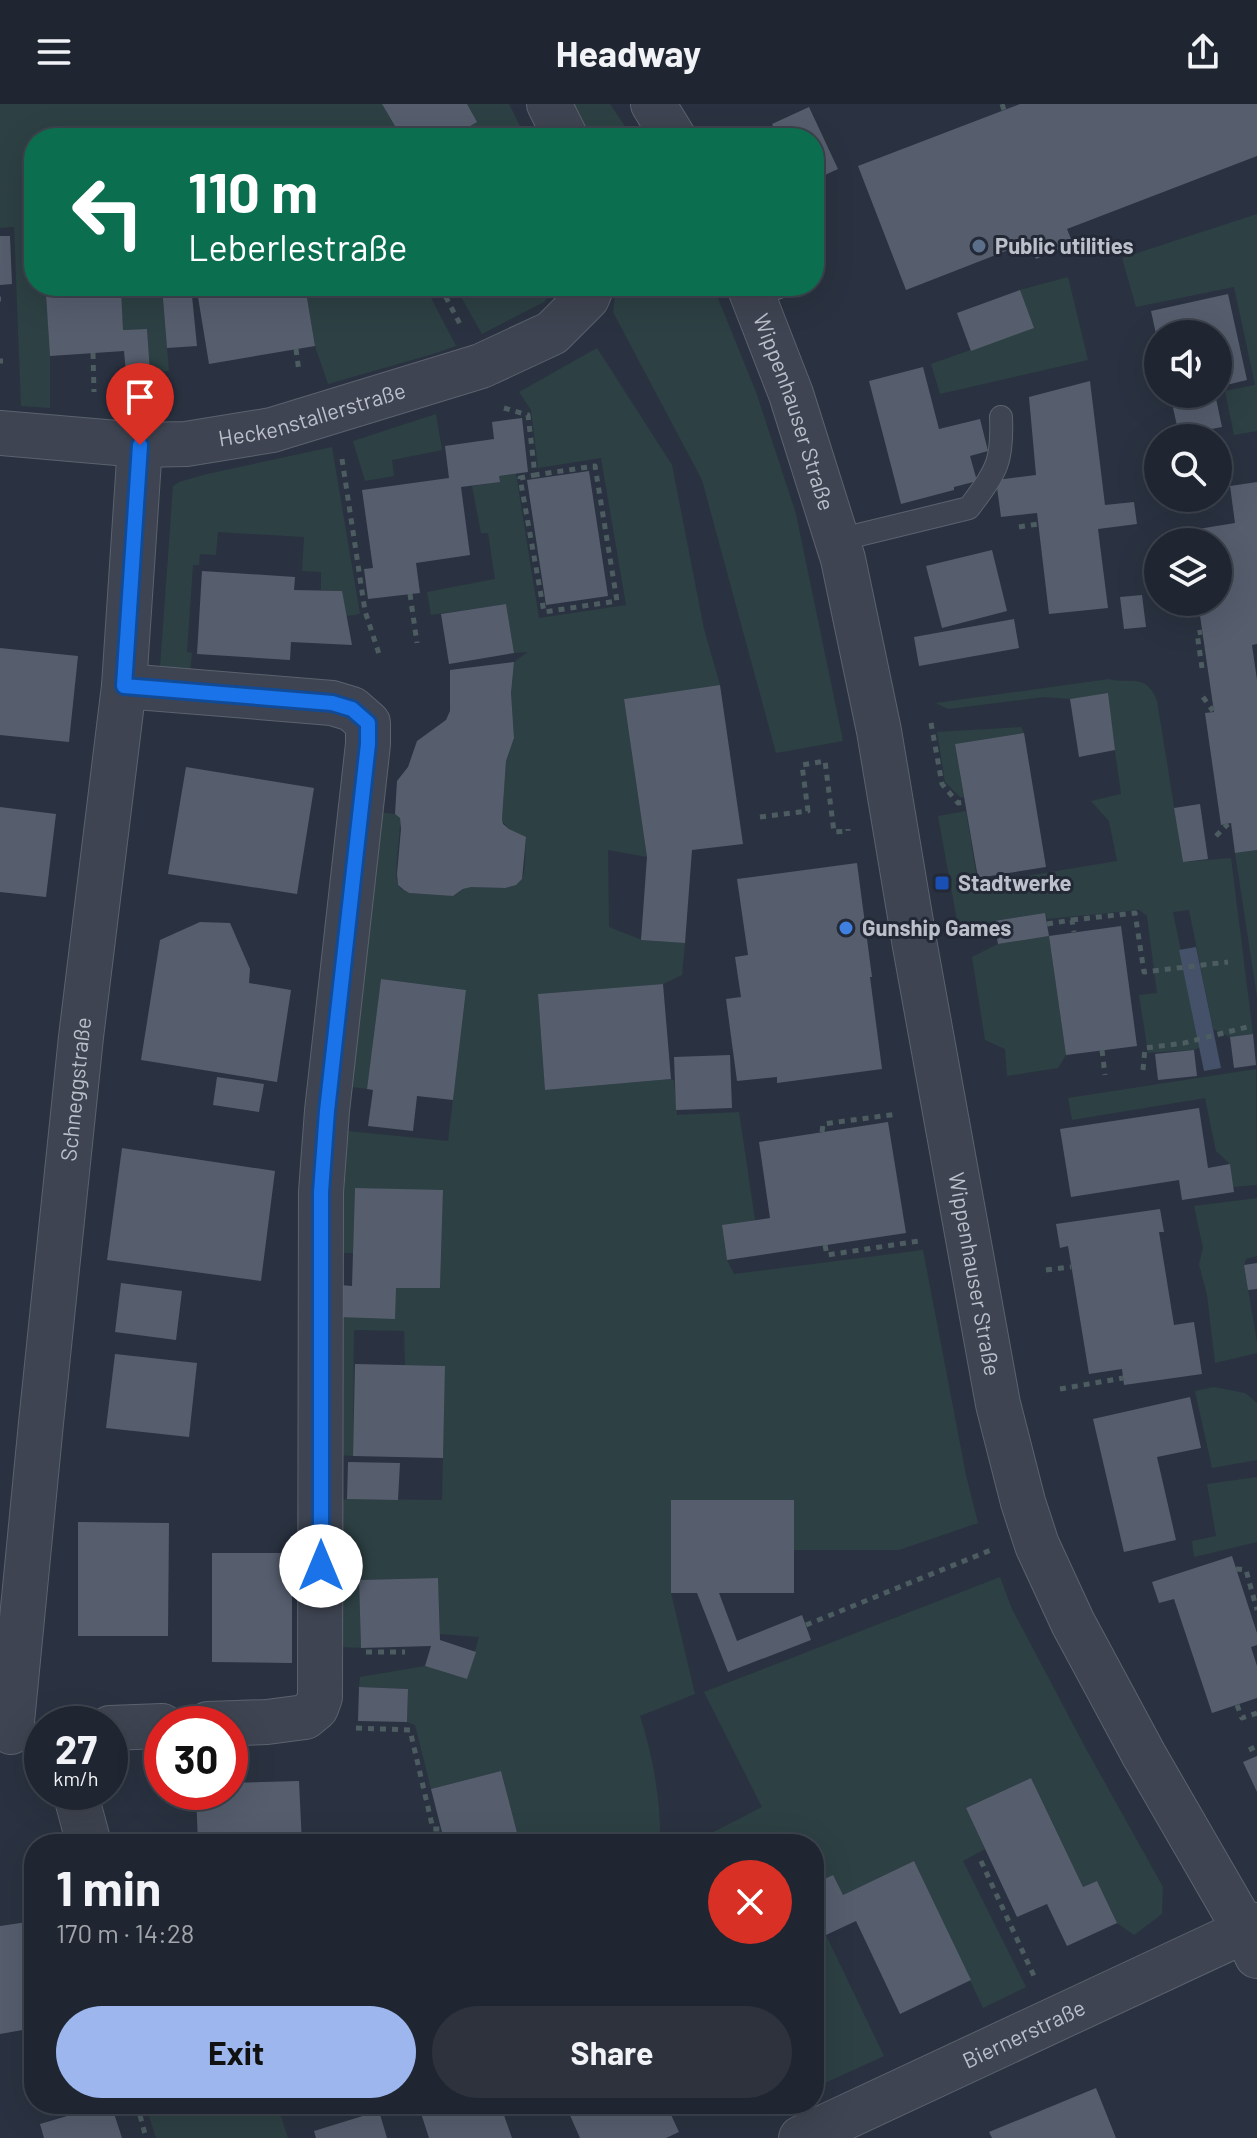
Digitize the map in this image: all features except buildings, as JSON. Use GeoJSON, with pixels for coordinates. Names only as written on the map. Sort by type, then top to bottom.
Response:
{"type":"FeatureCollection","features":[{"type":"Feature","properties":{"kind":"street"},"geometry":{"type":"LineString","coordinates":[[549,104],[561,128]]}},
{"type":"Feature","properties":{"kind":"street"},"geometry":{"type":"LineString","coordinates":[[653,104],[668,128]]}},
{"type":"Feature","properties":{"kind":"street","name":"Heckenstallerstraße"},"geometry":{"type":"LineString","coordinates":[[0,433],[140,445],[186,444],[272,430],[475,368],[552,333],[588,296]]}},
{"type":"Feature","properties":{"kind":"street","name":"Wippenhauser Straße"},"geometry":{"type":"LineString","coordinates":[[764,296],[791,394],[838,540],[879,731],[998,1404],[1023,1502],[1037,1545],[1073,1623],[1144,1755],[1253,1937]]}},
{"type":"Feature","properties":{"kind":"street","name":"Schneggstraße"},"geometry":{"type":"LineString","coordinates":[[18,1731],[37,1454],[81,1037],[124,686],[140,445]]}},
{"type":"Feature","properties":{"kind":"street"},"geometry":{"type":"LineString","coordinates":[[124,686],[332,703],[352,709],[368,723],[321,1192],[320,1697],[334,1718]]}},
{"type":"Feature","properties":{"kind":"street"},"geometry":{"type":"LineString","coordinates":[[248,1723],[305,1717],[334,1718]]}},
{"type":"Feature","properties":{"kind":"street"},"geometry":{"type":"LineString","coordinates":[[80,1810],[86,1834]]}},
{"type":"Feature","properties":{"kind":"street","name":"Biernerstraße"},"geometry":{"type":"LineString","coordinates":[[801,2138],[1253,1937]]}},
{"type":"Feature","properties":{"kind":"lane","name":"Wippenhauser Straße"},"geometry":{"type":"LineString","coordinates":[[838,540],[969,508],[992,476],[999,460],[1001,417]]}},
{"type":"Feature","properties":{"kind":"path"},"geometry":{"type":"LineString","coordinates":[[445,296],[465,334]]}},
{"type":"Feature","properties":{"kind":"path"},"geometry":{"type":"LineString","coordinates":[[93,353],[94,400]]}},
{"type":"Feature","properties":{"kind":"path"},"geometry":{"type":"LineString","coordinates":[[504,408],[528,415],[535,475]]}},
{"type":"Feature","properties":{"kind":"path"},"geometry":{"type":"LineString","coordinates":[[340,452],[365,611],[379,654]]}},
{"type":"Feature","properties":{"kind":"path"},"geometry":{"type":"LineString","coordinates":[[595,466],[617,601],[544,612],[520,478],[535,475],[595,466]]}},
{"type":"Feature","properties":{"kind":"path"},"geometry":{"type":"LineString","coordinates":[[1019,527],[1038,524]]}},
{"type":"Feature","properties":{"kind":"path"},"geometry":{"type":"LineString","coordinates":[[410,594],[417,643]]}},
{"type":"Feature","properties":{"kind":"path"},"geometry":{"type":"LineString","coordinates":[[1202,632],[1197,633],[1202,668]]}},
{"type":"Feature","properties":{"kind":"path"},"geometry":{"type":"LineString","coordinates":[[1203,697],[1213,711]]}},
{"type":"Feature","properties":{"kind":"path"},"geometry":{"type":"LineString","coordinates":[[931,723],[942,784],[958,803],[965,802]]}},
{"type":"Feature","properties":{"kind":"path"},"geometry":{"type":"LineString","coordinates":[[760,817],[808,811],[802,765],[825,761],[834,832],[848,831],[846,816]]}},
{"type":"Feature","properties":{"kind":"path"},"geometry":{"type":"LineString","coordinates":[[1216,836],[1228,824]]}},
{"type":"Feature","properties":{"kind":"path"},"geometry":{"type":"LineString","coordinates":[[1047,924],[1135,913],[1144,972],[1228,962]]}},
{"type":"Feature","properties":{"kind":"path"},"geometry":{"type":"LineString","coordinates":[[1072,920],[1074,932]]}},
{"type":"Feature","properties":{"kind":"path"},"geometry":{"type":"LineString","coordinates":[[1143,1070],[1145,1048],[1247,1027]]}},
{"type":"Feature","properties":{"kind":"path"},"geometry":{"type":"LineString","coordinates":[[1102,1050],[1105,1075]]}},
{"type":"Feature","properties":{"kind":"path"},"geometry":{"type":"LineString","coordinates":[[822,1132],[823,1124],[885,1116]]}},
{"type":"Feature","properties":{"kind":"path"},"geometry":{"type":"LineString","coordinates":[[825,1245],[827,1255],[906,1243]]}},
{"type":"Feature","properties":{"kind":"path"},"geometry":{"type":"LineString","coordinates":[[1046,1270],[1071,1267]]}},
{"type":"Feature","properties":{"kind":"path"},"geometry":{"type":"LineString","coordinates":[[1060,1389],[1123,1378]]}},
{"type":"Feature","properties":{"kind":"path"},"geometry":{"type":"LineString","coordinates":[[806,1625],[974,1556]]}},
{"type":"Feature","properties":{"kind":"path"},"geometry":{"type":"LineString","coordinates":[[1236,1569],[1246,1570],[1257,1610]]}},
{"type":"Feature","properties":{"kind":"path"},"geometry":{"type":"LineString","coordinates":[[1237,1705],[1242,1718],[1257,1713]]}},
{"type":"Feature","properties":{"kind":"path"},"geometry":{"type":"LineString","coordinates":[[334,1718],[410,1730],[433,1829],[441,1829]]}},
{"type":"Feature","properties":{"kind":"path"},"geometry":{"type":"LineString","coordinates":[[1249,1750],[1257,1746]]}},
{"type":"Feature","properties":{"kind":"path"},"geometry":{"type":"LineString","coordinates":[[981,1861],[1039,1987]]}},
{"type":"Feature","properties":{"kind":"path"},"geometry":{"type":"LineString","coordinates":[[140,2114],[146,2138]]}},
{"type":"Feature","properties":{"kind":"shaded area"},"geometry":{"type":"Polygon","coordinates":[[[0,104],[382,104],[396,128],[24,128],[24,296],[47,296],[50,408],[21,406],[14,227],[0,228],[0,104]]]}},
{"type":"Feature","properties":{"kind":"shaded area"},"geometry":{"type":"Polygon","coordinates":[[[467,104],[509,104],[521,128],[455,128],[467,104]]]}},
{"type":"Feature","properties":{"kind":"shaded area"},"geometry":{"type":"Polygon","coordinates":[[[568,104],[610,104],[626,128],[580,128],[568,104]]]}},
{"type":"Feature","properties":{"kind":"shaded area"},"geometry":{"type":"Polygon","coordinates":[[[1257,214],[1257,431],[1234,435],[1228,408],[1232,408],[1232,390],[1255,385],[1234,287],[1136,307],[1122,258],[1257,214]]]}},
{"type":"Feature","properties":{"kind":"shaded area"},"geometry":{"type":"Polygon","coordinates":[[[1068,277],[1088,360],[940,394],[931,364],[1033,328],[1020,290],[1068,277]]]}},
{"type":"Feature","properties":{"kind":"shaded area"},"geometry":{"type":"Polygon","coordinates":[[[121,296],[163,296],[169,371],[150,372],[147,329],[123,330],[121,296]]]}},
{"type":"Feature","properties":{"kind":"shaded area"},"geometry":{"type":"Polygon","coordinates":[[[307,296],[430,296],[456,346],[328,384],[315,346],[307,296]]]}},
{"type":"Feature","properties":{"kind":"shaded area"},"geometry":{"type":"Polygon","coordinates":[[[461,296],[549,296],[544,302],[482,334],[461,296]]]}},
{"type":"Feature","properties":{"kind":"shaded area"},"geometry":{"type":"Polygon","coordinates":[[[615,296],[717,296],[756,392],[796,514],[843,741],[776,753],[702,480],[613,312],[615,296]]]}},
{"type":"Feature","properties":{"kind":"shaded area"},"geometry":{"type":"Polygon","coordinates":[[[597,348],[672,465],[704,629],[720,685],[624,699],[647,857],[608,850],[609,927],[642,940],[685,943],[682,975],[663,984],[538,994],[545,1090],[671,1079],[674,1080],[677,1115],[739,1112],[755,1220],[722,1226],[727,1260],[734,1274],[923,1250],[978,1523],[899,1550],[794,1550],[793,1500],[671,1500],[671,1593],[695,1694],[640,1716],[655,1779],[660,1834],[517,1834],[501,1771],[431,1789],[415,1725],[407,1722],[408,1689],[359,1687],[360,1677],[425,1666],[467,1679],[479,1637],[440,1634],[438,1578],[359,1580],[361,1648],[340,1647],[335,1501],[442,1500],[445,1366],[405,1365],[404,1331],[354,1330],[353,1456],[335,1455],[335,1318],[396,1288],[440,1288],[443,1191],[355,1188],[353,1253],[336,1253],[337,1130],[448,1141],[466,990],[381,979],[367,1089],[343,1086],[376,812],[395,814],[400,818],[397,880],[400,888],[409,893],[453,896],[470,887],[508,887],[520,882],[525,862],[526,837],[509,828],[502,819],[506,761],[514,738],[511,693],[514,662],[528,652],[514,653],[506,604],[431,615],[427,592],[495,579],[488,533],[481,533],[472,486],[499,482],[499,476],[516,474],[539,618],[626,605],[601,458],[538,468],[531,410],[519,392],[597,348]]]}},
{"type":"Feature","properties":{"kind":"shaded area"},"geometry":{"type":"Polygon","coordinates":[[[436,414],[442,450],[392,460],[394,476],[365,481],[353,441],[436,414]]]}},
{"type":"Feature","properties":{"kind":"shaded area"},"geometry":{"type":"Polygon","coordinates":[[[332,447],[360,614],[346,616],[341,591],[321,590],[321,572],[302,571],[304,537],[218,532],[216,555],[200,554],[199,565],[193,565],[187,652],[192,653],[190,671],[160,668],[173,486],[207,474],[332,447]]]}},
{"type":"Feature","properties":{"kind":"shaded area"},"geometry":{"type":"Polygon","coordinates":[[[1109,679],[1143,683],[1157,701],[1183,862],[1231,858],[1253,1034],[1230,1037],[1213,1029],[1189,910],[1173,912],[1200,1047],[1194,1050],[1148,1053],[1139,995],[1157,993],[1147,916],[1139,910],[1047,919],[1045,913],[994,921],[995,926],[959,932],[938,816],[966,811],[978,884],[1117,861],[1109,821],[1091,801],[1121,794],[1107,694],[1070,699],[1044,697],[948,709],[936,703],[1109,679]]]}},
{"type":"Feature","properties":{"kind":"shaded area"},"geometry":{"type":"Polygon","coordinates":[[[1021,727],[1024,733],[955,744],[964,798],[945,782],[937,732],[1021,727]]]}},
{"type":"Feature","properties":{"kind":"shaded area"},"geometry":{"type":"Polygon","coordinates":[[[1257,850],[1257,997],[1235,853],[1257,850]]]}},
{"type":"Feature","properties":{"kind":"shaded area"},"geometry":{"type":"Polygon","coordinates":[[[1049,936],[1066,1055],[1058,1068],[1007,1076],[1005,1049],[985,1040],[972,957],[998,944],[1049,936]]]}},
{"type":"Feature","properties":{"kind":"shaded area"},"geometry":{"type":"Polygon","coordinates":[[[1256,1069],[1257,1185],[1233,1187],[1230,1164],[1216,1151],[1205,1098],[1072,1120],[1068,1098],[1256,1069]]]}},
{"type":"Feature","properties":{"kind":"shaded area"},"geometry":{"type":"Polygon","coordinates":[[[1257,1198],[1257,1256],[1246,1259],[1244,1265],[1257,1353],[1215,1363],[1207,1295],[1199,1264],[1203,1248],[1194,1206],[1257,1198]]]}},
{"type":"Feature","properties":{"kind":"shaded area"},"geometry":{"type":"Polygon","coordinates":[[[1214,1387],[1245,1393],[1257,1403],[1257,1460],[1212,1468],[1195,1391],[1214,1387]]]}},
{"type":"Feature","properties":{"kind":"shaded area"},"geometry":{"type":"Polygon","coordinates":[[[1257,1477],[1257,1542],[1194,1557],[1192,1541],[1216,1536],[1207,1484],[1257,1477]]]}},
{"type":"Feature","properties":{"kind":"shaded area"},"geometry":{"type":"Polygon","coordinates":[[[1000,1577],[1012,1609],[1163,1887],[1162,1914],[1134,1935],[1117,1923],[1097,1881],[1083,1887],[1031,1778],[966,1808],[985,1849],[963,1861],[1026,1987],[983,2008],[914,1861],[843,1895],[824,1888],[824,1834],[710,1834],[762,1807],[704,1692],[1000,1577]]]}},
{"type":"Feature","properties":{"kind":"shaded area"},"geometry":{"type":"Polygon","coordinates":[[[824,1931],[884,2056],[824,2083],[824,1931]]]}},
{"type":"Feature","properties":{"kind":"shaded area"},"geometry":{"type":"Polygon","coordinates":[[[148,2114],[280,2114],[288,2138],[156,2138],[148,2114]]]}},
{"type":"Feature","properties":{"kind":"water"},"geometry":{"type":"Polygon","coordinates":[[[1196,947],[1221,1068],[1204,1071],[1179,950],[1196,947]]]}},
{"type":"Feature","properties":{"kind":"place","name":"Public utilities"},"geometry":{"type":"Point","coordinates":[979,246]}},
{"type":"Feature","properties":{"kind":"place","name":"Stadtwerke"},"geometry":{"type":"Point","coordinates":[942,883]}},
{"type":"Feature","properties":{"kind":"place","name":"Gunship Games"},"geometry":{"type":"Point","coordinates":[846,928]}},
{"type":"Feature","properties":{"kind":"route"},"geometry":{"type":"LineString","coordinates":[[140,445],[124,686],[332,703],[352,709],[368,723],[321,1192],[321,1566]]}}]}
